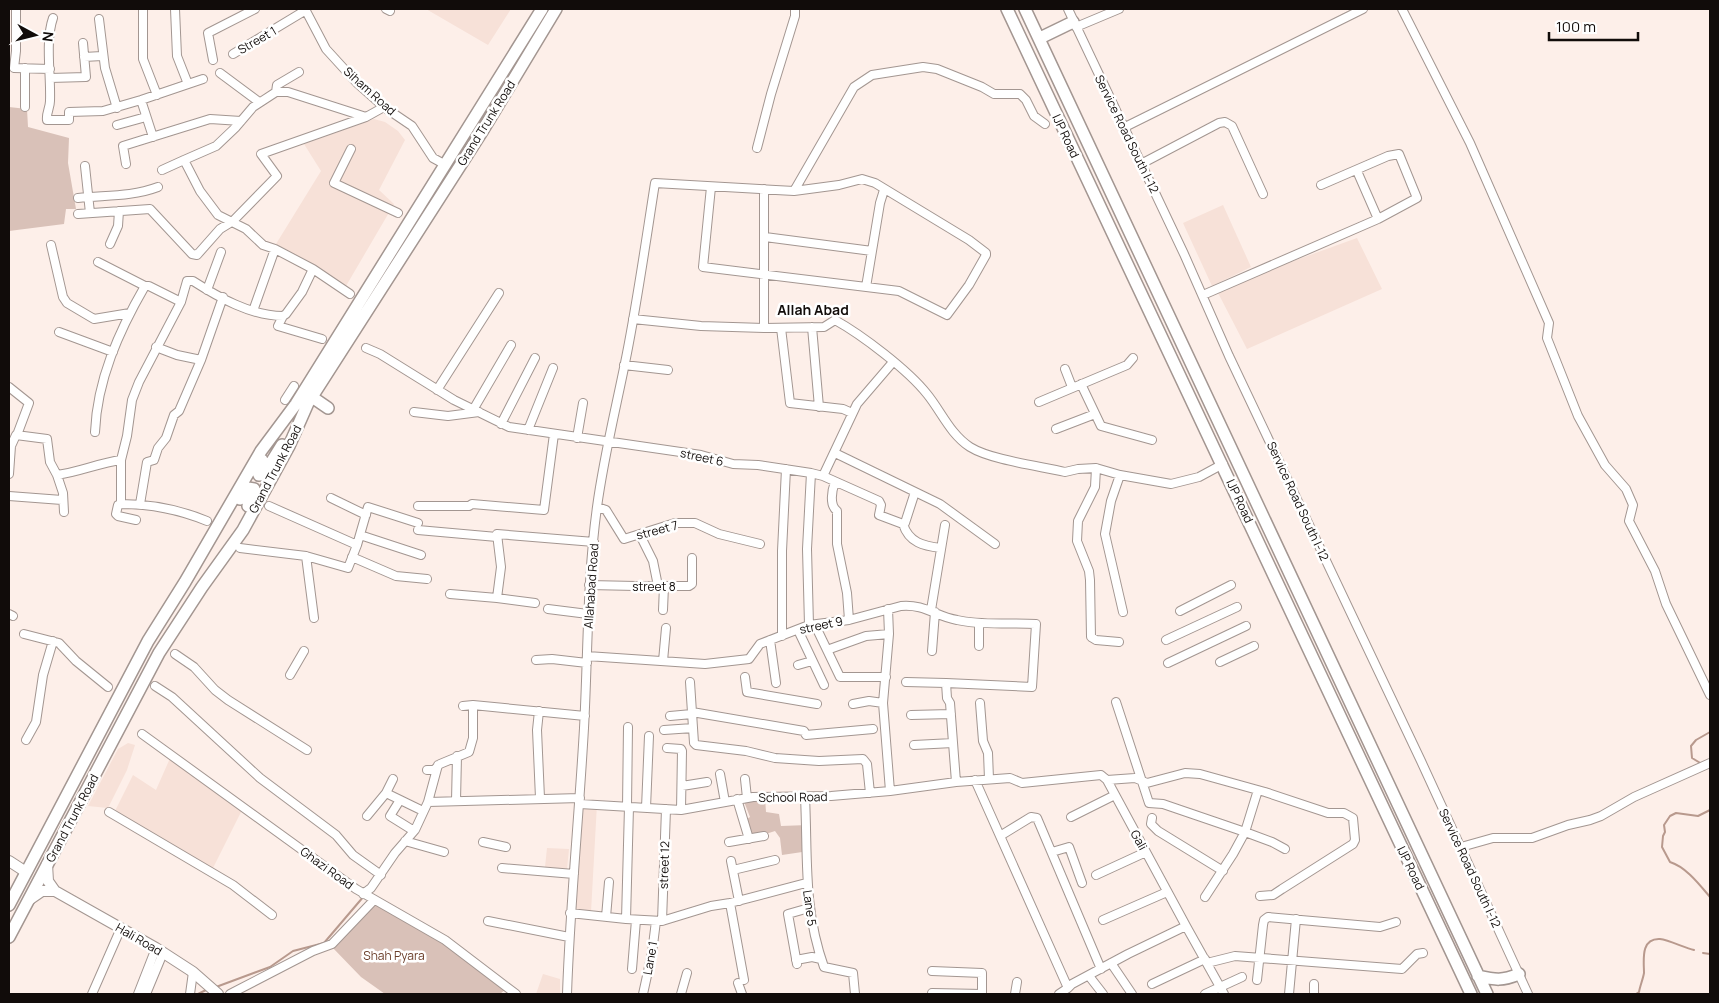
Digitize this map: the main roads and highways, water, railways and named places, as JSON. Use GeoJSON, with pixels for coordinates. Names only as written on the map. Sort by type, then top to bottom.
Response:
{"type":"FeatureCollection","features":[{"type":"Feature","properties":{"kind":"highway"},"geometry":{"type":"LineString","coordinates":[[542,9],[535,24],[536,27],[540,26],[548,15],[556,10]]}},
{"type":"Feature","properties":{"kind":"highway","name":"Grand Trunk Road"},"geometry":{"type":"LineString","coordinates":[[9,905],[148,642],[261,451],[289,414],[542,9]]}},
{"type":"Feature","properties":{"kind":"highway","name":"IJP Road"},"geometry":{"type":"LineString","coordinates":[[1007,9],[1223,464],[1379,801],[1471,994]]}},
{"type":"Feature","properties":{"kind":"highway","name":"IJP Road"},"geometry":{"type":"LineString","coordinates":[[1025,9],[1487,994]]}},
{"type":"Feature","properties":{"kind":"highway","name":"Grand Trunk Road"},"geometry":{"type":"LineString","coordinates":[[9,937],[159,653],[202,587],[243,530],[289,446],[310,400],[556,10]]}},
{"type":"Feature","properties":{"kind":"highway"},"geometry":{"type":"LineString","coordinates":[[1040,38],[1075,24]]}},
{"type":"Feature","properties":{"kind":"highway"},"geometry":{"type":"LineString","coordinates":[[502,75],[507,73],[523,46],[526,46],[528,50],[516,70],[515,76]]}},
{"type":"Feature","properties":{"kind":"highway"},"geometry":{"type":"LineString","coordinates":[[1162,338],[1176,332]]}},
{"type":"Feature","properties":{"kind":"highway"},"geometry":{"type":"LineString","coordinates":[[289,414],[257,468],[258,475],[264,474],[310,400],[328,408]]}},
{"type":"Feature","properties":{"kind":"highway"},"geometry":{"type":"LineString","coordinates":[[185,582],[246,489],[252,488],[255,494],[202,587]]}},
{"type":"Feature","properties":{"kind":"highway"},"geometry":{"type":"LineString","coordinates":[[1478,976],[1492,980],[1505,980],[1519,974]]}},
{"type":"Feature","properties":{"kind":"main road"},"geometry":{"type":"LineString","coordinates":[[9,861],[26,872]]}},
{"type":"Feature","properties":{"kind":"main road"},"geometry":{"type":"LineString","coordinates":[[47,864],[48,881],[55,891]]}},
{"type":"Feature","properties":{"kind":"main road"},"geometry":{"type":"LineString","coordinates":[[28,902],[38,893],[46,890],[55,891]]}},
{"type":"Feature","properties":{"kind":"main road","name":"Hali Road"},"geometry":{"type":"LineString","coordinates":[[55,891],[159,950],[193,972],[218,994]]}},
{"type":"Feature","properties":{"kind":"waterway"},"geometry":{"type":"LineString","coordinates":[[1702,764],[1692,758],[1691,746],[1696,740],[1710,732]]}},
{"type":"Feature","properties":{"kind":"waterway"},"geometry":{"type":"LineString","coordinates":[[1710,810],[1698,816],[1676,813],[1670,816],[1664,825],[1665,832],[1662,847],[1670,862],[1687,872],[1710,897]]}},
{"type":"Feature","properties":{"kind":"waterway"},"geometry":{"type":"LineString","coordinates":[[216,987],[270,967],[293,951],[324,943],[364,896]]}},
{"type":"Feature","properties":{"kind":"waterway"},"geometry":{"type":"LineString","coordinates":[[1636,994],[1639,992],[1644,975],[1644,951],[1649,942],[1660,939],[1694,950]]}},
{"type":"Feature","properties":{"kind":"waterway"},"geometry":{"type":"LineString","coordinates":[[1703,953],[1710,954]]}},
{"type":"Feature","properties":{"kind":"waterway"},"geometry":{"type":"LineString","coordinates":[[198,994],[206,990]]}},
{"type":"Feature","properties":{"kind":"district","name":"Allah Abad"},"geometry":{"type":"Point","coordinates":[813,309]}},
{"type":"Feature","properties":{"kind":"park label","name":"Shah Pyara"},"geometry":{"type":"Point","coordinates":[394,955]}}]}
